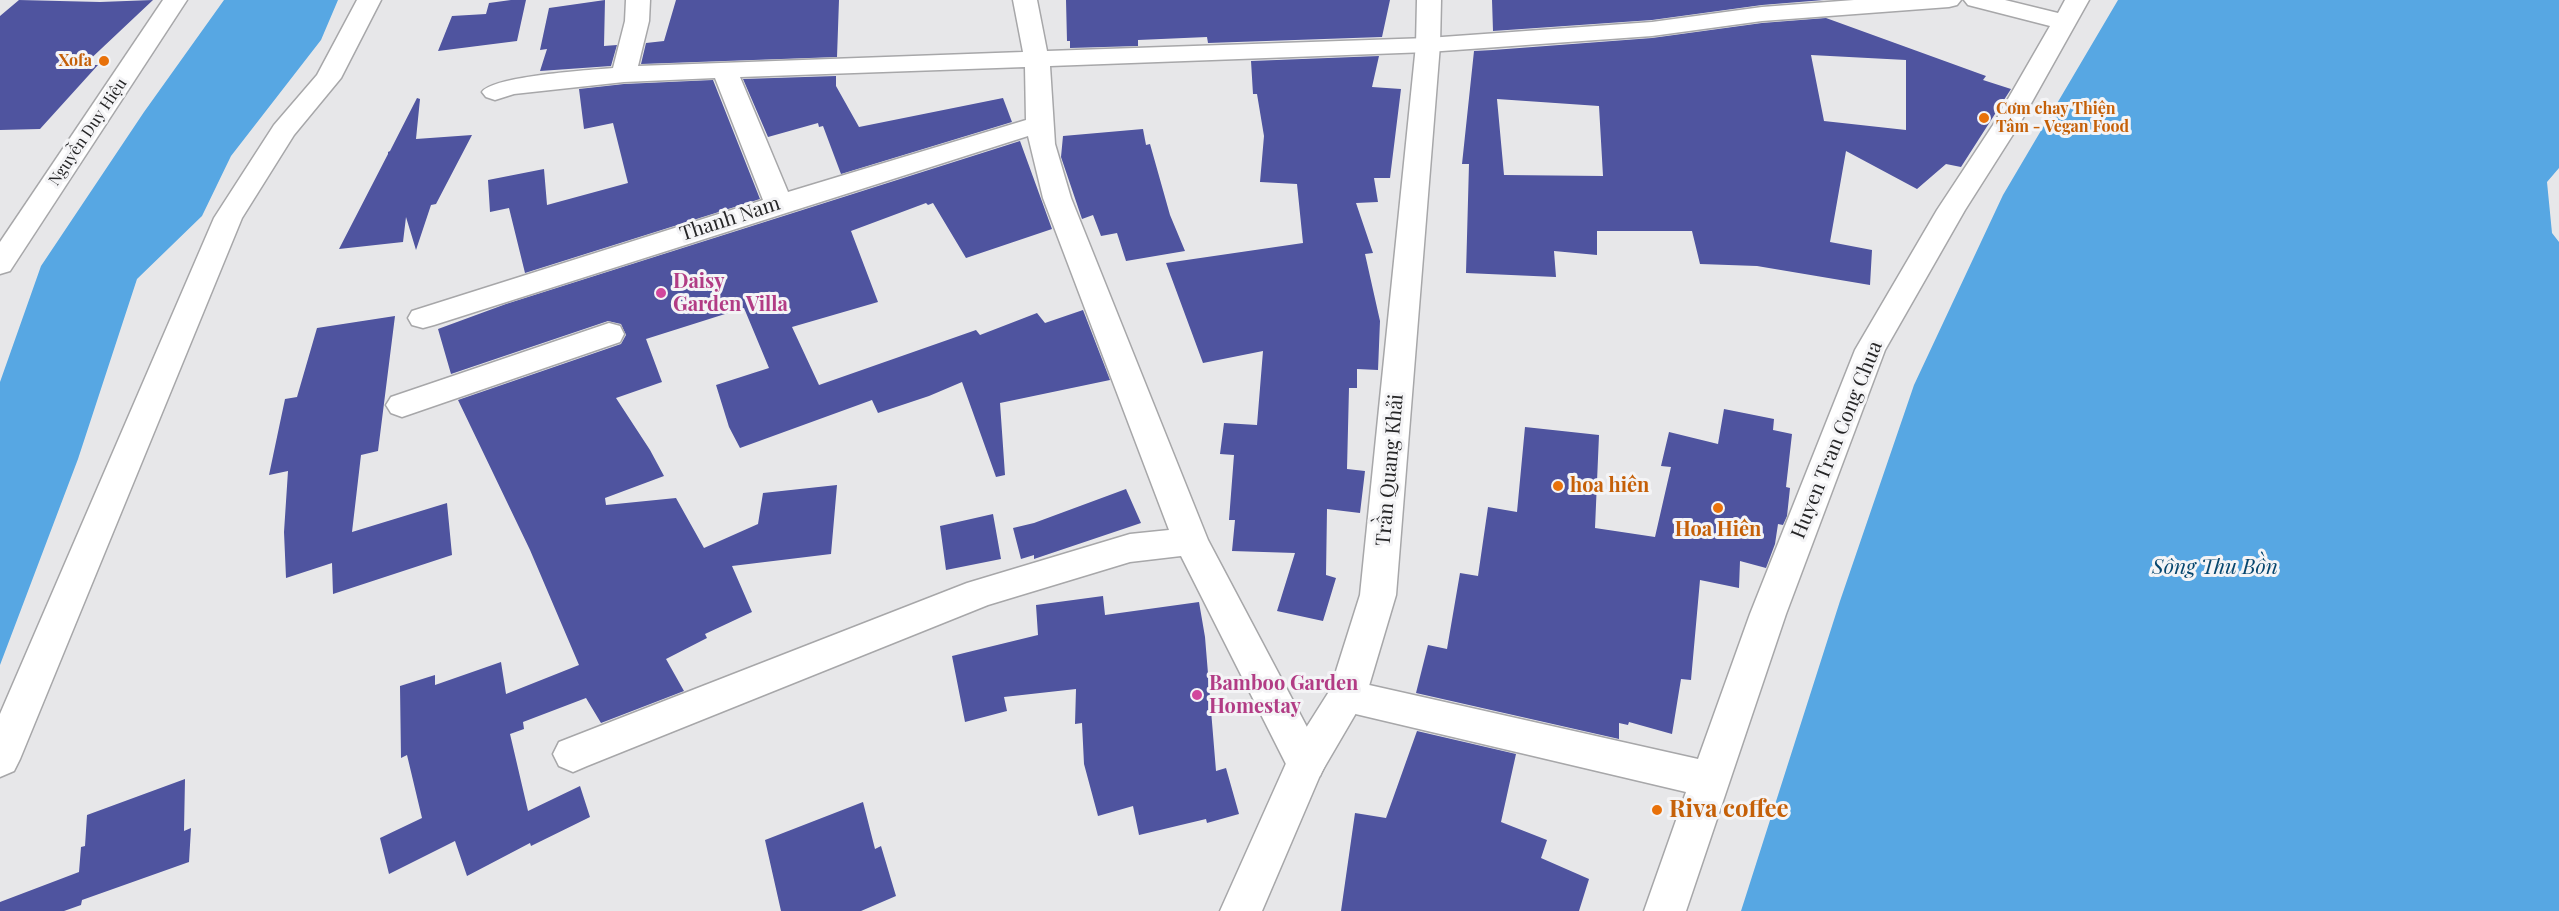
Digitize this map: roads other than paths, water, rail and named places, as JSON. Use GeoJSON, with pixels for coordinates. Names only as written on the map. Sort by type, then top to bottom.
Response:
{"type":"FeatureCollection","features":[{"type":"Feature","properties":{"kind":"street","name":"Nguyễn Duy Hiệu"},"geometry":{"type":"LineString","coordinates":[[0,264],[175,0]]}},
{"type":"Feature","properties":{"kind":"street"},"geometry":{"type":"LineString","coordinates":[[0,759],[228,218],[282,131],[328,78],[369,0]]}},
{"type":"Feature","properties":{"kind":"street"},"geometry":{"type":"LineString","coordinates":[[624,75],[637,21],[638,0]]}},
{"type":"Feature","properties":{"kind":"street"},"geometry":{"type":"LineString","coordinates":[[1025,0],[1037,61],[1042,144],[1057,198],[1191,541],[1306,763]]}},
{"type":"Feature","properties":{"kind":"street","name":"Trần Quang Khải"},"geometry":{"type":"LineString","coordinates":[[1241,911],[1306,763],[1347,696],[1378,595],[1428,45],[1429,0]]}},
{"type":"Feature","properties":{"kind":"street"},"geometry":{"type":"LineString","coordinates":[[495,92],[512,87],[624,75],[1428,45],[1652,29],[1762,14],[1948,0]]}},
{"type":"Feature","properties":{"kind":"street"},"geometry":{"type":"LineString","coordinates":[[1976,0],[2071,11]]}},
{"type":"Feature","properties":{"kind":"street","name":"Huyen Tran Cong Chua"},"geometry":{"type":"LineString","coordinates":[[1665,911],[1768,614],[1870,350],[1951,210],[2006,125],[2071,11]]}},
{"type":"Feature","properties":{"kind":"street"},"geometry":{"type":"LineString","coordinates":[[725,72],[779,204]]}},
{"type":"Feature","properties":{"kind":"street","name":"Thanh Nam"},"geometry":{"type":"LineString","coordinates":[[423,318],[1039,124]]}},
{"type":"Feature","properties":{"kind":"street"},"geometry":{"type":"LineString","coordinates":[[402,405],[609,334]]}},
{"type":"Feature","properties":{"kind":"street"},"geometry":{"type":"LineString","coordinates":[[573,754],[980,593],[1130,548],[1191,541]]}},
{"type":"Feature","properties":{"kind":"street"},"geometry":{"type":"LineString","coordinates":[[1347,696],[1710,780]]}},
{"type":"Feature","properties":{"kind":"water"},"geometry":{"type":"Polygon","coordinates":[[[224,0],[338,0],[321,40],[231,156],[202,216],[137,279],[78,459],[0,665],[0,382],[41,266],[144,112],[224,0]]]}},
{"type":"Feature","properties":{"kind":"water","name":"Sông Thu Bồn"},"geometry":{"type":"Polygon","coordinates":[[[2118,0],[2559,0],[2559,168],[2547,182],[2552,233],[2559,242],[2559,911],[1741,911],[1840,601],[1914,385],[2003,195],[2118,0]]]}},
{"type":"Feature","properties":{"kind":"place","name":"Xofa"},"geometry":{"type":"Point","coordinates":[104,61]}},
{"type":"Feature","properties":{"kind":"place","name":"Cơm chay Thiện Tâm - Vegan Food"},"geometry":{"type":"Point","coordinates":[1984,118]}},
{"type":"Feature","properties":{"kind":"place","name":"Daisy Garden Villa"},"geometry":{"type":"Point","coordinates":[661,293]}},
{"type":"Feature","properties":{"kind":"place","name":"hoa hiên"},"geometry":{"type":"Point","coordinates":[1558,486]}},
{"type":"Feature","properties":{"kind":"place","name":"Hoa Hiên"},"geometry":{"type":"Point","coordinates":[1718,508]}},
{"type":"Feature","properties":{"kind":"place","name":"Bamboo Garden Homestay"},"geometry":{"type":"Point","coordinates":[1197,695]}},
{"type":"Feature","properties":{"kind":"place","name":"Riva coffee"},"geometry":{"type":"Point","coordinates":[1657,810]}}]}
